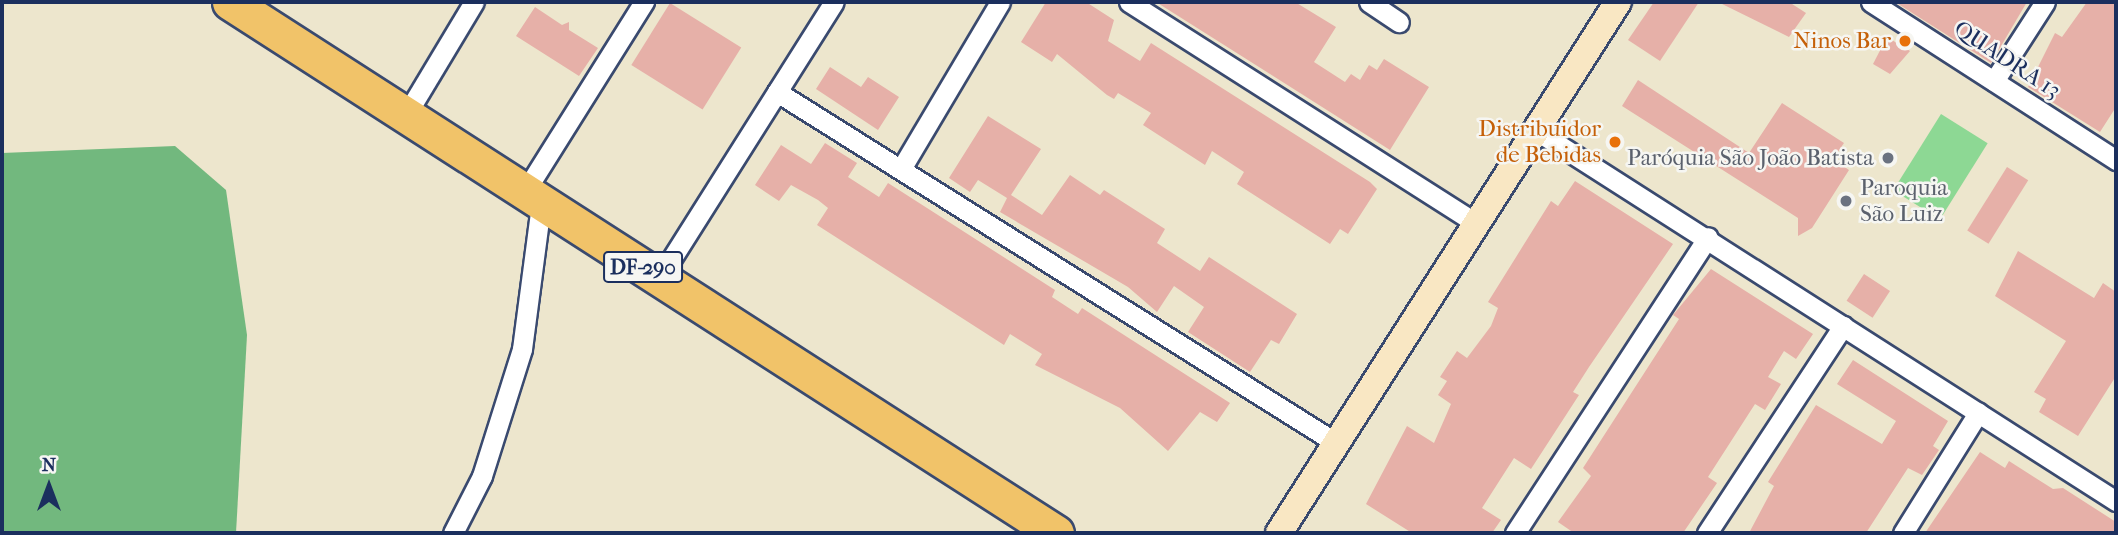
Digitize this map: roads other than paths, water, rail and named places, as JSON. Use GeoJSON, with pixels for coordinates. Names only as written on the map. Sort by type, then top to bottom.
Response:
{"type":"FeatureCollection","features":[{"type":"Feature","properties":{"kind":"highway","name":"DF-290"},"geometry":{"type":"LineString","coordinates":[[230,2],[1056,533]]}},
{"type":"Feature","properties":{"kind":"street"},"geometry":{"type":"LineString","coordinates":[[406,115],[474,2]]}},
{"type":"Feature","properties":{"kind":"street"},"geometry":{"type":"LineString","coordinates":[[453,533],[482,476],[522,349],[540,212],[528,195],[644,2]]}},
{"type":"Feature","properties":{"kind":"street"},"geometry":{"type":"LineString","coordinates":[[660,277],[835,2]]}},
{"type":"Feature","properties":{"kind":"street"},"geometry":{"type":"LineString","coordinates":[[901,169],[1000,2]]}},
{"type":"Feature","properties":{"kind":"street"},"geometry":{"type":"LineString","coordinates":[[1129,2],[1477,224]]}},
{"type":"Feature","properties":{"kind":"street"},"geometry":{"type":"LineString","coordinates":[[1368,2],[1399,22]]}},
{"type":"Feature","properties":{"kind":"street","name":"QUADRA 13"},"geometry":{"type":"LineString","coordinates":[[1871,2],[2116,160]]}},
{"type":"Feature","properties":{"kind":"street"},"geometry":{"type":"LineString","coordinates":[[1994,81],[2045,2]]}},
{"type":"Feature","properties":{"kind":"street"},"geometry":{"type":"LineString","coordinates":[[1279,533],[1537,131],[1609,5]]}},
{"type":"Feature","properties":{"kind":"street"},"geometry":{"type":"LineString","coordinates":[[777,92],[1338,444]]}},
{"type":"Feature","properties":{"kind":"street"},"geometry":{"type":"LineString","coordinates":[[1537,131],[1708,237],[2116,501]]}},
{"type":"Feature","properties":{"kind":"street"},"geometry":{"type":"LineString","coordinates":[[1515,533],[1708,237]]}},
{"type":"Feature","properties":{"kind":"street"},"geometry":{"type":"LineString","coordinates":[[1707,533],[1843,326]]}},
{"type":"Feature","properties":{"kind":"street"},"geometry":{"type":"LineString","coordinates":[[1903,533],[1978,413]]}},
{"type":"Feature","properties":{"kind":"place","name":"Ninos Bar"},"geometry":{"type":"Point","coordinates":[1905,41]}},
{"type":"Feature","properties":{"kind":"place","name":"Distribuidor de Bebidas"},"geometry":{"type":"Point","coordinates":[1615,142]}},
{"type":"Feature","properties":{"kind":"place","name":"Paróquia São João Batista"},"geometry":{"type":"Point","coordinates":[1888,158]}},
{"type":"Feature","properties":{"kind":"place","name":"Paroquia São Luiz"},"geometry":{"type":"Point","coordinates":[1846,201]}}]}
